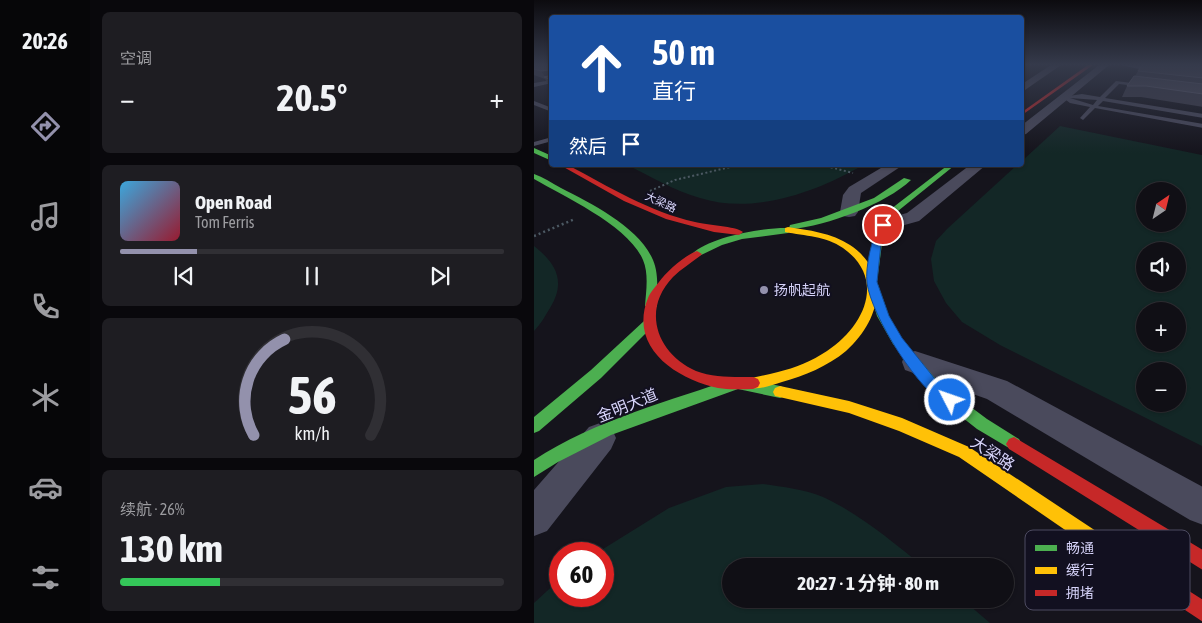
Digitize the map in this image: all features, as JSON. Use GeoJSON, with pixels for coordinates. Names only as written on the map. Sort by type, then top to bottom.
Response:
{"type":"FeatureCollection","features":[{"type":"Feature","properties":{"kind":"main road"},"geometry":{"type":"LineString","coordinates":[[1024,112],[1048,94]]}},
{"type":"Feature","properties":{"kind":"main road"},"geometry":{"type":"LineString","coordinates":[[534,150],[549,158]]}},
{"type":"Feature","properties":{"kind":"main road","name":"大梁路"},"geometry":{"type":"LineString","coordinates":[[567,167],[680,224],[703,229],[758,232]]}},
{"type":"Feature","properties":{"kind":"main road"},"geometry":{"type":"LineString","coordinates":[[534,176],[630,235],[644,252],[648,258],[650,276],[651,306],[648,324],[657,349],[667,360],[680,370],[697,377],[716,382],[738,384],[764,382],[789,376],[814,366],[834,354],[850,340],[862,326],[870,310],[873,296],[872,282],[876,244],[883,225],[890,214],[899,206],[949,167]]}},
{"type":"Feature","properties":{"kind":"main road"},"geometry":{"type":"LineString","coordinates":[[773,231],[808,225],[850,212],[877,200],[914,175]]}},
{"type":"Feature","properties":{"kind":"main road"},"geometry":{"type":"LineString","coordinates":[[651,306],[662,284],[684,262],[711,246],[742,235],[758,232],[804,232],[818,234],[843,245],[862,261],[872,282]]}},
{"type":"Feature","properties":{"kind":"main road","name":"大梁路"},"geometry":{"type":"LineString","coordinates":[[872,282],[883,316],[897,341],[934,388],[982,424],[1152,530]]}},
{"type":"Feature","properties":{"kind":"main road"},"geometry":{"type":"LineString","coordinates":[[534,426],[596,374],[648,324]]}},
{"type":"Feature","properties":{"kind":"main road","name":"大梁路"},"geometry":{"type":"LineString","coordinates":[[738,384],[849,407],[902,425],[964,452],[1080,530]]}},
{"type":"Feature","properties":{"kind":"main road","name":"金明大道"},"geometry":{"type":"LineString","coordinates":[[534,469],[552,457],[607,430],[650,413],[738,384]]}},
{"type":"Feature","properties":{"kind":"main road","name":"大梁路"},"geometry":{"type":"LineString","coordinates":[[1190,554],[1202,561]]}},
{"type":"Feature","properties":{"kind":"main road","name":"大梁路"},"geometry":{"type":"LineString","coordinates":[[1190,604],[1202,612]]}},
{"type":"Feature","properties":{"kind":"street"},"geometry":{"type":"LineString","coordinates":[[1024,129],[1069,94]]}},
{"type":"Feature","properties":{"kind":"street"},"geometry":{"type":"LineString","coordinates":[[850,212],[851,195],[855,190],[893,167]]}},
{"type":"Feature","properties":{"kind":"street"},"geometry":{"type":"LineString","coordinates":[[883,225],[913,217],[976,167]]}},
{"type":"Feature","properties":{"kind":"street"},"geometry":{"type":"LineString","coordinates":[[915,362],[997,390],[1202,507]]}},
{"type":"Feature","properties":{"kind":"street"},"geometry":{"type":"LineString","coordinates":[[534,406],[568,396]]}},
{"type":"Feature","properties":{"kind":"street"},"geometry":{"type":"LineString","coordinates":[[534,518],[607,430]]}},
{"type":"Feature","properties":{"kind":"lane"},"geometry":{"type":"LineString","coordinates":[[1048,94],[1065,97],[1082,96],[1202,116]]}},
{"type":"Feature","properties":{"kind":"lane"},"geometry":{"type":"LineString","coordinates":[[1083,118],[1107,94]]}},
{"type":"Feature","properties":{"kind":"lane"},"geometry":{"type":"LineString","coordinates":[[1065,97],[1072,102],[1094,107],[1202,126]]}},
{"type":"Feature","properties":{"kind":"lane"},"geometry":{"type":"LineString","coordinates":[[534,103],[549,109]]}},
{"type":"Feature","properties":{"kind":"lane"},"geometry":{"type":"LineString","coordinates":[[534,144],[549,140]]}},
{"type":"Feature","properties":{"kind":"path"},"geometry":{"type":"LineString","coordinates":[[629,200],[675,180],[731,167]]}},
{"type":"Feature","properties":{"kind":"path"},"geometry":{"type":"LineString","coordinates":[[832,167],[873,179]]}},
{"type":"Feature","properties":{"kind":"path"},"geometry":{"type":"LineString","coordinates":[[534,236],[593,211]]}},
{"type":"Feature","properties":{"kind":"green space"},"geometry":{"type":"Polygon","coordinates":[[[1060,126],[1202,155],[1202,446],[1000,345],[962,322],[946,303],[934,281],[931,259],[936,241],[1015,167],[1024,167],[1024,159],[1060,126]]]}},
{"type":"Feature","properties":{"kind":"green space"},"geometry":{"type":"Polygon","coordinates":[[[631,167],[859,167],[805,192],[763,202],[720,203],[691,195],[631,167]]]}},
{"type":"Feature","properties":{"kind":"green space"},"geometry":{"type":"Polygon","coordinates":[[[534,246],[553,267],[557,274],[558,282],[555,299],[534,331],[534,246]]]}},
{"type":"Feature","properties":{"kind":"green space"},"geometry":{"type":"Polygon","coordinates":[[[763,484],[808,492],[823,497],[850,511],[913,558],[722,558],[722,608],[972,608],[990,623],[534,623],[534,603],[549,589],[549,607],[614,607],[614,542],[669,508],[726,487],[763,484]]]}},
{"type":"Feature","properties":{"kind":"traffic: fast"},"geometry":{"type":"LineString","coordinates":[[534,150],[549,158]]}},
{"type":"Feature","properties":{"kind":"traffic: fast"},"geometry":{"type":"LineString","coordinates":[[949,167],[890,214],[878,236],[872,282],[883,316],[897,341],[935,388],[982,424],[1014,444]]}},
{"type":"Feature","properties":{"kind":"traffic: fast"},"geometry":{"type":"LineString","coordinates":[[534,176],[598,212],[629,235],[641,247],[651,271],[651,306]]}},
{"type":"Feature","properties":{"kind":"traffic: fast"},"geometry":{"type":"LineString","coordinates":[[793,227],[824,220],[877,200],[907,180]]}},
{"type":"Feature","properties":{"kind":"traffic: fast"},"geometry":{"type":"LineString","coordinates":[[697,254],[719,243],[741,236],[788,230]]}},
{"type":"Feature","properties":{"kind":"traffic: fast"},"geometry":{"type":"LineString","coordinates":[[534,426],[596,374],[648,324]]}},
{"type":"Feature","properties":{"kind":"traffic: fast"},"geometry":{"type":"LineString","coordinates":[[534,469],[552,457],[607,430],[738,383],[780,392]]}},
{"type":"Feature","properties":{"kind":"traffic: slow"},"geometry":{"type":"LineString","coordinates":[[753,383],[777,378],[810,367],[841,348],[862,325],[872,297],[872,283],[868,269],[859,257],[846,246],[818,235],[788,230]]}},
{"type":"Feature","properties":{"kind":"traffic: slow"},"geometry":{"type":"LineString","coordinates":[[780,392],[849,407],[902,425],[964,452],[1080,530]]}},
{"type":"Feature","properties":{"kind":"traffic: jam"},"geometry":{"type":"LineString","coordinates":[[1024,113],[1050,94]]}},
{"type":"Feature","properties":{"kind":"traffic: jam"},"geometry":{"type":"LineString","coordinates":[[567,167],[647,209],[691,224],[739,232]]}},
{"type":"Feature","properties":{"kind":"traffic: jam"},"geometry":{"type":"LineString","coordinates":[[697,254],[669,275],[653,298],[649,321],[655,343],[670,361],[692,375],[720,383],[753,383]]}},
{"type":"Feature","properties":{"kind":"traffic: jam"},"geometry":{"type":"LineString","coordinates":[[1014,444],[1153,530]]}},
{"type":"Feature","properties":{"kind":"traffic: jam"},"geometry":{"type":"LineString","coordinates":[[1190,553],[1203,561]]}},
{"type":"Feature","properties":{"kind":"traffic: jam"},"geometry":{"type":"LineString","coordinates":[[1190,603],[1203,612]]}},
{"type":"Feature","properties":{"kind":"place","name":"扬帆起航"},"geometry":{"type":"Point","coordinates":[764,290]}},
{"type":"Feature","properties":{"kind":"route"},"geometry":{"type":"LineString","coordinates":[[883,225],[876,244],[872,282],[883,316],[897,341],[934,388],[950,400]]}}]}
